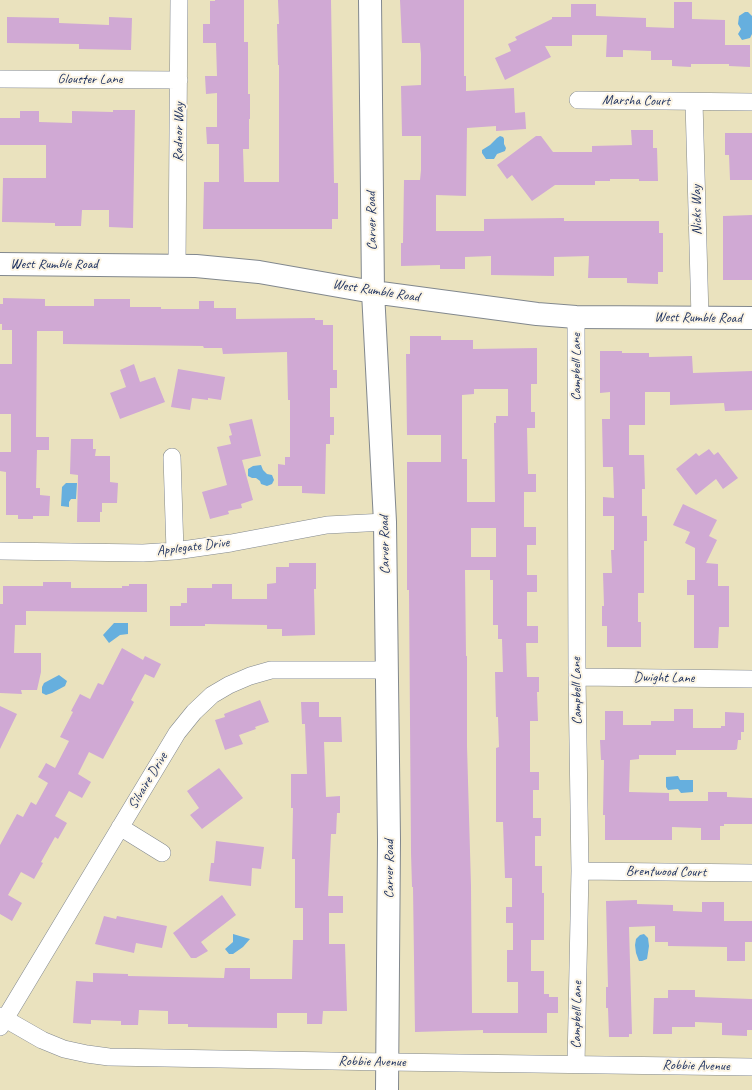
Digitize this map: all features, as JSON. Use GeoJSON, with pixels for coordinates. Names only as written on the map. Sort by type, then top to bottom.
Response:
{"type":"FeatureCollection","features":[{"type":"Feature","properties":{"kind":"street","name":"Radnor Way"},"geometry":{"type":"LineString","coordinates":[[177,265],[179,0]]}},
{"type":"Feature","properties":{"kind":"street","name":"Carver Road"},"geometry":{"type":"LineString","coordinates":[[370,0],[373,292],[385,522],[389,840],[387,1090]]}},
{"type":"Feature","properties":{"kind":"street","name":"Glouster Lane"},"geometry":{"type":"LineString","coordinates":[[0,79],[179,80]]}},
{"type":"Feature","properties":{"kind":"street","name":"Marsha Court"},"geometry":{"type":"LineString","coordinates":[[578,100],[752,102]]}},
{"type":"Feature","properties":{"kind":"street","name":"Nicks Way"},"geometry":{"type":"LineString","coordinates":[[694,102],[700,317]]}},
{"type":"Feature","properties":{"kind":"street","name":"West Rumble Road"},"geometry":{"type":"LineString","coordinates":[[0,264],[177,265],[259,272],[373,292],[536,314],[576,317],[752,318]]}},
{"type":"Feature","properties":{"kind":"street","name":"Campbell Lane"},"geometry":{"type":"LineString","coordinates":[[576,317],[577,677],[580,871],[576,1064]]}},
{"type":"Feature","properties":{"kind":"street"},"geometry":{"type":"LineString","coordinates":[[172,457],[175,551]]}},
{"type":"Feature","properties":{"kind":"street","name":"Applegate Drive"},"geometry":{"type":"LineString","coordinates":[[0,551],[143,553],[175,551],[231,543],[327,525],[385,522]]}},
{"type":"Feature","properties":{"kind":"street","name":"Silvaire Drive"},"geometry":{"type":"LineString","coordinates":[[2,1021],[177,733],[194,712],[212,695],[229,685],[250,676],[271,670],[387,670]]}},
{"type":"Feature","properties":{"kind":"street","name":"Dwight Lane"},"geometry":{"type":"LineString","coordinates":[[577,677],[752,679]]}},
{"type":"Feature","properties":{"kind":"street"},"geometry":{"type":"LineString","coordinates":[[120,827],[162,853]]}},
{"type":"Feature","properties":{"kind":"street","name":"Brentwood Court"},"geometry":{"type":"LineString","coordinates":[[580,871],[752,874]]}},
{"type":"Feature","properties":{"kind":"street","name":"Robbie Avenue"},"geometry":{"type":"LineString","coordinates":[[2,1021],[64,1049],[109,1057],[752,1067]]}},
{"type":"Feature","properties":{"kind":"water"},"geometry":{"type":"Polygon","coordinates":[[[745,12],[748,12],[752,16],[752,34],[750,38],[742,40],[738,34],[741,29],[738,24],[739,16],[745,12]]]}},
{"type":"Feature","properties":{"kind":"water"},"geometry":{"type":"Polygon","coordinates":[[[500,136],[504,139],[506,148],[505,151],[497,154],[494,159],[486,159],[482,153],[482,150],[500,136]]]}},
{"type":"Feature","properties":{"kind":"water"},"geometry":{"type":"Polygon","coordinates":[[[261,465],[267,474],[272,475],[274,480],[272,484],[267,486],[261,484],[256,478],[248,476],[248,469],[253,466],[261,465]]]}},
{"type":"Feature","properties":{"kind":"water"},"geometry":{"type":"Polygon","coordinates":[[[66,483],[77,483],[76,499],[71,499],[69,502],[69,507],[61,506],[62,487],[66,483]]]}},
{"type":"Feature","properties":{"kind":"water"},"geometry":{"type":"Polygon","coordinates":[[[114,623],[128,623],[128,634],[120,635],[109,643],[103,635],[114,623]]]}},
{"type":"Feature","properties":{"kind":"water"},"geometry":{"type":"Polygon","coordinates":[[[59,675],[67,681],[65,686],[46,695],[42,693],[44,683],[59,675]]]}},
{"type":"Feature","properties":{"kind":"water"},"geometry":{"type":"Polygon","coordinates":[[[678,776],[680,780],[693,780],[693,792],[681,793],[678,789],[668,790],[666,787],[666,777],[678,776]]]}},
{"type":"Feature","properties":{"kind":"water"},"geometry":{"type":"Polygon","coordinates":[[[233,934],[250,939],[243,947],[233,954],[229,954],[225,949],[233,942],[233,934]]]}},
{"type":"Feature","properties":{"kind":"water"},"geometry":{"type":"Polygon","coordinates":[[[644,934],[648,938],[649,946],[647,959],[639,961],[636,953],[636,939],[640,935],[644,934]]]}},
{"type":"Feature","properties":{"kind":"building"},"geometry":{"type":"Polygon","coordinates":[[[244,0],[244,42],[248,42],[248,94],[250,94],[250,119],[249,149],[243,149],[244,182],[279,182],[278,0],[331,0],[334,183],[338,183],[338,219],[332,219],[332,229],[203,229],[204,182],[219,182],[219,144],[207,144],[206,127],[217,127],[217,93],[206,94],[205,76],[217,76],[216,43],[203,43],[203,24],[210,24],[210,1],[244,0]]]}},
{"type":"Feature","properties":{"kind":"building"},"geometry":{"type":"Polygon","coordinates":[[[400,0],[464,0],[464,76],[466,76],[466,91],[514,88],[515,113],[525,112],[526,129],[496,131],[496,126],[467,128],[466,196],[436,195],[436,231],[484,231],[484,219],[564,218],[564,221],[659,221],[659,233],[663,233],[663,272],[658,272],[658,284],[627,283],[627,278],[588,278],[589,256],[554,257],[554,276],[491,275],[491,256],[465,257],[465,269],[440,269],[440,265],[401,266],[404,180],[420,180],[421,136],[402,136],[401,86],[421,85],[421,54],[420,43],[402,43],[400,0]]]}},
{"type":"Feature","properties":{"kind":"building"},"geometry":{"type":"Polygon","coordinates":[[[674,2],[692,2],[692,19],[725,20],[725,45],[750,45],[750,67],[729,66],[729,64],[691,64],[691,67],[672,66],[672,60],[651,60],[651,51],[623,50],[623,57],[606,57],[607,35],[572,35],[572,46],[545,46],[551,57],[505,80],[495,58],[511,51],[508,44],[517,40],[515,37],[552,19],[552,17],[571,17],[571,4],[596,4],[596,16],[646,18],[646,27],[674,28],[674,2]]]}},
{"type":"Feature","properties":{"kind":"building"},"geometry":{"type":"Polygon","coordinates":[[[7,17],[59,18],[59,23],[109,25],[109,17],[132,18],[131,50],[79,49],[79,44],[7,43],[7,17]]]}},
{"type":"Feature","properties":{"kind":"building"},"geometry":{"type":"Polygon","coordinates":[[[113,110],[135,110],[133,228],[109,227],[109,210],[82,210],[81,226],[55,226],[55,223],[2,222],[3,178],[46,178],[46,145],[0,145],[0,118],[20,118],[20,111],[39,111],[39,122],[72,123],[72,111],[113,112],[113,110]]]}},
{"type":"Feature","properties":{"kind":"building"},"geometry":{"type":"Polygon","coordinates":[[[631,130],[653,130],[653,148],[657,148],[658,181],[639,181],[639,179],[610,179],[610,181],[595,181],[595,185],[555,185],[532,201],[512,175],[507,179],[497,165],[536,136],[541,136],[553,152],[592,152],[592,146],[632,145],[631,130]]]}},
{"type":"Feature","properties":{"kind":"building"},"geometry":{"type":"Polygon","coordinates":[[[725,133],[752,133],[752,180],[730,180],[729,155],[725,155],[725,133]]]}},
{"type":"Feature","properties":{"kind":"building"},"geometry":{"type":"Polygon","coordinates":[[[752,215],[752,280],[723,280],[723,216],[752,215]]]}},
{"type":"Feature","properties":{"kind":"building"},"geometry":{"type":"Polygon","coordinates":[[[3,298],[45,299],[45,306],[94,306],[94,299],[130,299],[130,307],[161,307],[161,309],[199,309],[199,301],[214,301],[214,308],[236,308],[236,319],[315,318],[315,320],[323,320],[323,325],[333,325],[333,370],[337,370],[337,388],[330,388],[330,417],[334,417],[334,435],[330,435],[330,444],[326,444],[325,494],[302,493],[302,486],[278,486],[278,464],[285,465],[285,457],[290,457],[290,400],[288,400],[287,352],[223,354],[222,348],[204,348],[203,346],[63,344],[63,331],[37,331],[36,437],[49,437],[49,450],[37,450],[36,488],[40,488],[40,495],[50,496],[49,516],[33,516],[33,519],[18,519],[18,515],[6,515],[6,472],[0,471],[0,452],[11,452],[11,414],[0,414],[0,364],[12,364],[12,330],[2,330],[2,324],[0,324],[0,304],[3,304],[3,298]]]}},
{"type":"Feature","properties":{"kind":"building"},"geometry":{"type":"Polygon","coordinates":[[[410,336],[441,336],[441,340],[473,340],[473,349],[537,348],[537,384],[531,384],[531,412],[535,412],[535,428],[527,428],[528,474],[536,474],[536,492],[524,492],[524,527],[536,527],[536,545],[527,545],[527,575],[537,575],[537,592],[527,592],[527,626],[538,626],[538,643],[526,643],[527,677],[539,677],[539,692],[537,692],[538,721],[530,721],[530,772],[539,772],[539,790],[533,790],[533,818],[541,818],[541,836],[535,836],[535,866],[542,866],[542,893],[544,893],[544,940],[531,940],[531,971],[544,971],[544,994],[549,994],[549,997],[558,997],[558,1013],[547,1013],[547,1033],[483,1033],[483,1030],[415,1032],[413,887],[411,853],[409,590],[407,590],[407,462],[441,462],[441,435],[407,435],[406,354],[410,354],[410,336]],[[474,389],[474,394],[462,395],[462,459],[467,459],[467,502],[495,502],[494,423],[496,423],[496,416],[508,416],[508,389],[474,389]],[[471,528],[471,557],[496,557],[496,528],[471,528]],[[465,570],[472,1013],[518,1013],[518,982],[507,982],[507,950],[513,950],[513,923],[506,923],[506,907],[512,907],[512,878],[505,878],[503,822],[496,822],[496,748],[499,747],[498,717],[496,717],[495,672],[503,672],[502,639],[498,639],[498,625],[493,625],[493,580],[490,580],[490,570],[465,570]]]}},
{"type":"Feature","properties":{"kind":"building"},"geometry":{"type":"Polygon","coordinates":[[[600,351],[649,353],[649,357],[692,356],[693,373],[752,371],[752,410],[725,411],[724,403],[670,405],[670,392],[645,392],[645,425],[629,425],[629,455],[644,455],[645,489],[642,489],[642,516],[647,516],[647,541],[644,541],[644,593],[638,593],[638,622],[641,622],[641,647],[607,647],[607,626],[602,626],[602,606],[604,606],[603,573],[612,573],[611,550],[614,550],[614,516],[603,516],[603,497],[614,498],[613,467],[603,467],[602,419],[610,419],[610,392],[600,393],[600,351]]]}},
{"type":"Feature","properties":{"kind":"building"},"geometry":{"type":"Polygon","coordinates":[[[134,364],[140,382],[155,377],[165,402],[120,419],[110,393],[126,387],[120,370],[134,364]]]}},
{"type":"Feature","properties":{"kind":"building"},"geometry":{"type":"Polygon","coordinates":[[[178,369],[225,377],[221,400],[192,398],[190,410],[171,407],[178,369]]]}},
{"type":"Feature","properties":{"kind":"building"},"geometry":{"type":"Polygon","coordinates":[[[252,419],[261,456],[242,460],[253,500],[241,504],[242,508],[228,511],[229,514],[210,519],[202,492],[227,485],[217,447],[231,444],[229,436],[232,435],[229,424],[252,419]]]}},
{"type":"Feature","properties":{"kind":"building"},"geometry":{"type":"Polygon","coordinates":[[[71,439],[93,439],[93,449],[96,449],[95,456],[110,456],[110,482],[118,483],[117,503],[102,503],[100,522],[77,522],[78,475],[70,474],[71,439]]]}},
{"type":"Feature","properties":{"kind":"building"},"geometry":{"type":"Polygon","coordinates":[[[709,449],[714,455],[718,452],[738,478],[723,489],[716,479],[696,495],[676,469],[696,453],[699,456],[709,449]]]}},
{"type":"Feature","properties":{"kind":"building"},"geometry":{"type":"Polygon","coordinates":[[[683,504],[717,520],[709,536],[717,540],[706,563],[718,564],[718,586],[729,586],[729,627],[719,627],[718,648],[694,648],[694,595],[687,595],[687,580],[695,580],[695,548],[685,543],[690,532],[673,525],[683,504]]]}},
{"type":"Feature","properties":{"kind":"building"},"geometry":{"type":"Polygon","coordinates":[[[289,563],[316,563],[316,589],[314,589],[315,635],[282,636],[282,629],[267,629],[267,625],[205,624],[205,626],[170,626],[170,606],[181,606],[181,603],[187,603],[187,588],[212,588],[212,584],[232,584],[232,599],[267,599],[267,584],[276,583],[276,567],[289,567],[289,563]]]}},
{"type":"Feature","properties":{"kind":"building"},"geometry":{"type":"Polygon","coordinates":[[[43,582],[71,582],[71,588],[122,588],[122,586],[129,586],[129,584],[147,584],[147,612],[26,611],[26,625],[15,625],[14,653],[41,653],[41,672],[37,690],[21,690],[22,694],[0,693],[0,604],[3,604],[3,586],[43,586],[43,582]]]}},
{"type":"Feature","properties":{"kind":"building"},"geometry":{"type":"Polygon","coordinates":[[[122,648],[143,660],[145,656],[161,664],[154,678],[145,674],[131,700],[134,702],[103,759],[89,752],[78,774],[91,782],[82,798],[69,791],[55,816],[67,823],[58,839],[55,837],[41,862],[43,863],[34,879],[21,872],[8,895],[22,903],[12,921],[0,914],[0,845],[17,814],[23,817],[31,802],[36,805],[48,783],[38,777],[46,763],[55,768],[69,741],[60,737],[73,712],[71,711],[80,694],[90,699],[98,683],[103,685],[122,648]]]}},
{"type":"Feature","properties":{"kind":"building"},"geometry":{"type":"Polygon","coordinates":[[[260,700],[269,722],[255,727],[256,729],[239,735],[243,744],[225,750],[215,720],[225,717],[224,714],[260,700]]]}},
{"type":"Feature","properties":{"kind":"building"},"geometry":{"type":"Polygon","coordinates":[[[301,702],[319,702],[319,717],[341,717],[342,742],[324,742],[326,797],[340,796],[340,813],[337,813],[336,834],[331,834],[328,896],[343,896],[343,913],[329,913],[329,944],[345,944],[347,1011],[323,1011],[322,1024],[307,1024],[307,1013],[277,1013],[277,1028],[188,1027],[188,1024],[168,1024],[168,1011],[139,1010],[138,1025],[121,1025],[121,1021],[91,1020],[91,1024],[73,1023],[76,981],[93,982],[93,973],[128,974],[128,976],[224,978],[225,968],[250,968],[250,979],[292,979],[293,940],[303,940],[303,908],[295,908],[295,859],[292,859],[293,808],[291,808],[291,774],[307,774],[305,724],[302,724],[301,702]]]}},
{"type":"Feature","properties":{"kind":"building"},"geometry":{"type":"Polygon","coordinates":[[[0,706],[17,714],[0,749],[0,706]]]}},
{"type":"Feature","properties":{"kind":"building"},"geometry":{"type":"Polygon","coordinates":[[[674,709],[693,709],[693,728],[721,728],[721,726],[725,726],[725,712],[744,713],[744,732],[741,732],[741,740],[738,740],[737,749],[676,750],[676,755],[639,755],[639,759],[630,760],[629,792],[669,793],[669,801],[708,801],[708,792],[727,792],[727,797],[752,798],[752,824],[724,824],[724,826],[720,826],[720,840],[701,840],[701,828],[672,827],[672,840],[605,840],[605,815],[603,815],[604,760],[601,760],[600,740],[605,740],[605,711],[623,711],[623,725],[651,725],[651,721],[674,721],[674,709]]]}},
{"type":"Feature","properties":{"kind":"building"},"geometry":{"type":"Polygon","coordinates":[[[219,768],[243,798],[202,829],[190,815],[199,808],[187,791],[219,768]]]}},
{"type":"Feature","properties":{"kind":"building"},"geometry":{"type":"Polygon","coordinates":[[[216,841],[264,847],[261,869],[252,868],[251,886],[209,881],[211,863],[214,863],[216,841]]]}},
{"type":"Feature","properties":{"kind":"building"},"geometry":{"type":"Polygon","coordinates":[[[222,895],[236,915],[201,942],[208,951],[196,958],[191,958],[173,933],[222,895]]]}},
{"type":"Feature","properties":{"kind":"building"},"geometry":{"type":"Polygon","coordinates":[[[637,900],[637,904],[673,905],[673,911],[702,912],[702,902],[724,902],[724,921],[752,921],[752,942],[745,942],[745,961],[727,961],[727,947],[668,946],[668,942],[655,942],[655,926],[629,927],[632,1034],[629,1034],[629,1037],[609,1037],[608,1008],[606,1008],[606,987],[608,987],[606,901],[637,900]]]}},
{"type":"Feature","properties":{"kind":"building"},"geometry":{"type":"Polygon","coordinates":[[[104,916],[116,919],[117,916],[167,926],[162,948],[136,943],[134,953],[95,944],[104,916]]]}},
{"type":"Feature","properties":{"kind":"building"},"geometry":{"type":"Polygon","coordinates":[[[668,990],[695,990],[695,997],[752,999],[752,1030],[747,1030],[747,1036],[722,1035],[722,1023],[695,1022],[695,1027],[672,1027],[672,1034],[653,1034],[654,998],[668,998],[668,990]]]}}]}
